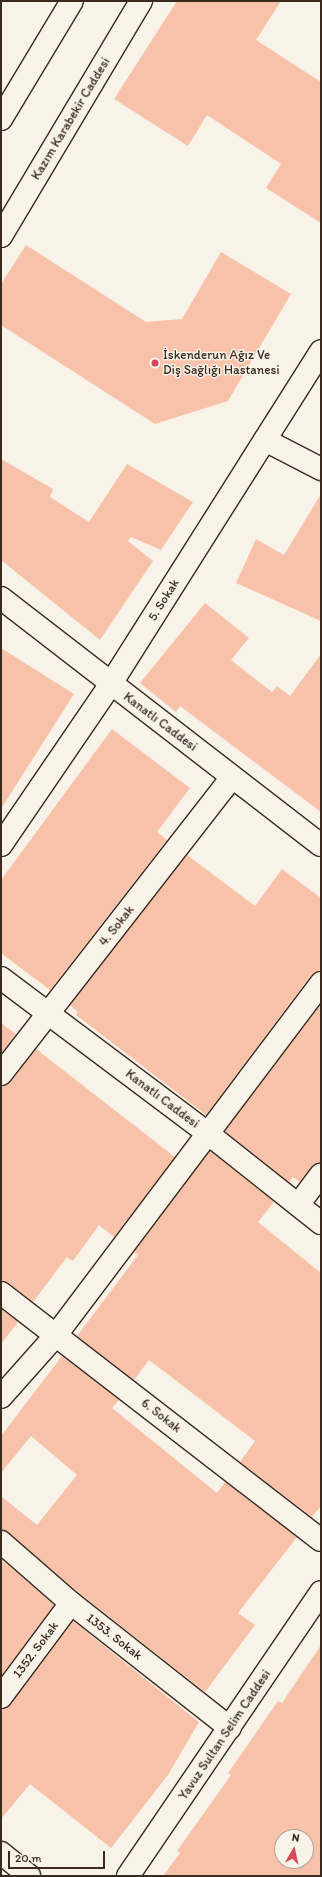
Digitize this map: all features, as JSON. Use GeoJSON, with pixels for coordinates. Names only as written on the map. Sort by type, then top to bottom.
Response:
{"type":"FeatureCollection","features":[{"type":"Feature","properties":{"kind":"street"},"geometry":{"type":"LineString","coordinates":[[1,119],[72,1]]}},
{"type":"Feature","properties":{"kind":"street","name":"Kazım Karabekir Caddesi"},"geometry":{"type":"LineString","coordinates":[[1,236],[141,1]]}},
{"type":"Feature","properties":{"kind":"street","name":"5. Sokak"},"geometry":{"type":"LineString","coordinates":[[1,845],[110,684],[321,351]]}},
{"type":"Feature","properties":{"kind":"street"},"geometry":{"type":"LineString","coordinates":[[265,440],[321,469]]}},
{"type":"Feature","properties":{"kind":"street","name":"Kanatlı Caddesi"},"geometry":{"type":"LineString","coordinates":[[1,598],[110,684],[321,845]]}},
{"type":"Feature","properties":{"kind":"street","name":"4. Sokak"},"geometry":{"type":"LineString","coordinates":[[1,1074],[232,777]]}},
{"type":"Feature","properties":{"kind":"street","name":"Kanatlı Caddesi"},"geometry":{"type":"LineString","coordinates":[[1,978],[206,1132],[321,1223]]}},
{"type":"Feature","properties":{"kind":"street"},"geometry":{"type":"LineString","coordinates":[[1,1397],[56,1335],[206,1132],[321,984]]}},
{"type":"Feature","properties":{"kind":"street"},"geometry":{"type":"LineString","coordinates":[[298,1205],[321,1175]]}},
{"type":"Feature","properties":{"kind":"street","name":"6. Sokak"},"geometry":{"type":"LineString","coordinates":[[1,1293],[321,1540]]}},
{"type":"Feature","properties":{"kind":"street","name":"1353. Sokak"},"geometry":{"type":"LineString","coordinates":[[1,1542],[71,1603],[230,1728]]}},
{"type":"Feature","properties":{"kind":"street","name":"Yavuz Sultan Selim Caddesi"},"geometry":{"type":"LineString","coordinates":[[128,1876],[321,1592]]}},
{"type":"Feature","properties":{"kind":"street","name":"1352. Sokak"},"geometry":{"type":"LineString","coordinates":[[1,1697],[71,1603]]}},
{"type":"Feature","properties":{"kind":"street"},"geometry":{"type":"LineString","coordinates":[[1,1853],[29,1876]]}},
{"type":"Feature","properties":{"kind":"building"},"geometry":{"type":"Polygon","coordinates":[[[177,1],[281,1],[256,40],[321,82],[321,223],[266,188],[281,164],[207,115],[188,146],[114,99],[177,1]]]}},
{"type":"Feature","properties":{"kind":"building","name":"İskenderun Ağız Ve Diş Sağlığı Hastanesi"},"geometry":{"type":"Polygon","coordinates":[[[26,245],[146,322],[182,319],[221,252],[291,294],[228,401],[155,424],[1,325],[1,284],[26,245]]]}},
{"type":"Feature","properties":{"kind":"building"},"geometry":{"type":"Polygon","coordinates":[[[1,459],[53,489],[50,497],[89,522],[127,464],[193,502],[161,550],[131,537],[128,541],[153,561],[100,640],[1,560],[1,459]]]}},
{"type":"Feature","properties":{"kind":"building"},"geometry":{"type":"Polygon","coordinates":[[[321,494],[321,621],[236,583],[256,539],[284,555],[321,494]]]}},
{"type":"Feature","properties":{"kind":"building"},"geometry":{"type":"Polygon","coordinates":[[[205,603],[249,638],[231,660],[272,692],[277,686],[290,696],[321,654],[321,812],[180,706],[176,712],[140,683],[205,603]]]}},
{"type":"Feature","properties":{"kind":"building"},"geometry":{"type":"Polygon","coordinates":[[[1,648],[74,694],[1,809],[1,648]]]}},
{"type":"Feature","properties":{"kind":"building"},"geometry":{"type":"Polygon","coordinates":[[[112,729],[190,788],[157,832],[167,840],[50,990],[1,953],[1,880],[112,729]]]}},
{"type":"Feature","properties":{"kind":"building"},"geometry":{"type":"Polygon","coordinates":[[[187,855],[255,906],[282,869],[321,898],[321,971],[311,975],[206,1115],[76,1015],[78,1012],[70,1005],[187,855]]]}},
{"type":"Feature","properties":{"kind":"building"},"geometry":{"type":"Polygon","coordinates":[[[321,1004],[321,1163],[311,1167],[300,1182],[293,1177],[289,1182],[225,1131],[321,1004]]]}},
{"type":"Feature","properties":{"kind":"building"},"geometry":{"type":"Polygon","coordinates":[[[1,1023],[16,1034],[1,1054],[1,1023]]]}},
{"type":"Feature","properties":{"kind":"building"},"geometry":{"type":"Polygon","coordinates":[[[36,1049],[175,1157],[114,1237],[99,1225],[73,1261],[67,1257],[33,1302],[9,1283],[1,1281],[1,1086],[11,1082],[36,1049]]]}},
{"type":"Feature","properties":{"kind":"building"},"geometry":{"type":"Polygon","coordinates":[[[210,1151],[274,1202],[258,1222],[321,1273],[321,1506],[312,1517],[240,1462],[255,1441],[149,1360],[134,1380],[77,1336],[138,1255],[134,1252],[210,1151]]]}},
{"type":"Feature","properties":{"kind":"building"},"geometry":{"type":"Polygon","coordinates":[[[1,1309],[18,1322],[1,1344],[1,1309]]]}},
{"type":"Feature","properties":{"kind":"building"},"geometry":{"type":"Polygon","coordinates":[[[62,1356],[119,1400],[112,1408],[217,1493],[225,1482],[297,1537],[238,1613],[255,1625],[205,1692],[79,1593],[9,1533],[1,1530],[1,1496],[37,1525],[77,1475],[31,1436],[1,1473],[1,1436],[62,1356]]]}},
{"type":"Feature","properties":{"kind":"building"},"geometry":{"type":"Polygon","coordinates":[[[1,1559],[54,1605],[1,1676],[1,1559]]]}},
{"type":"Feature","properties":{"kind":"building"},"geometry":{"type":"Polygon","coordinates":[[[73,1621],[199,1722],[168,1775],[111,1848],[30,1784],[1,1819],[1,1709],[11,1704],[73,1621]]]}},
{"type":"Feature","properties":{"kind":"building"},"geometry":{"type":"Polygon","coordinates":[[[321,1645],[321,1876],[163,1876],[180,1853],[177,1851],[231,1775],[228,1773],[278,1701],[282,1703],[321,1645]]]}},
{"type":"Feature","properties":{"kind":"place","name":"İskenderun Ağız Ve Diş Sağlığı Hastanesi"},"geometry":{"type":"Point","coordinates":[155,363]}}]}
